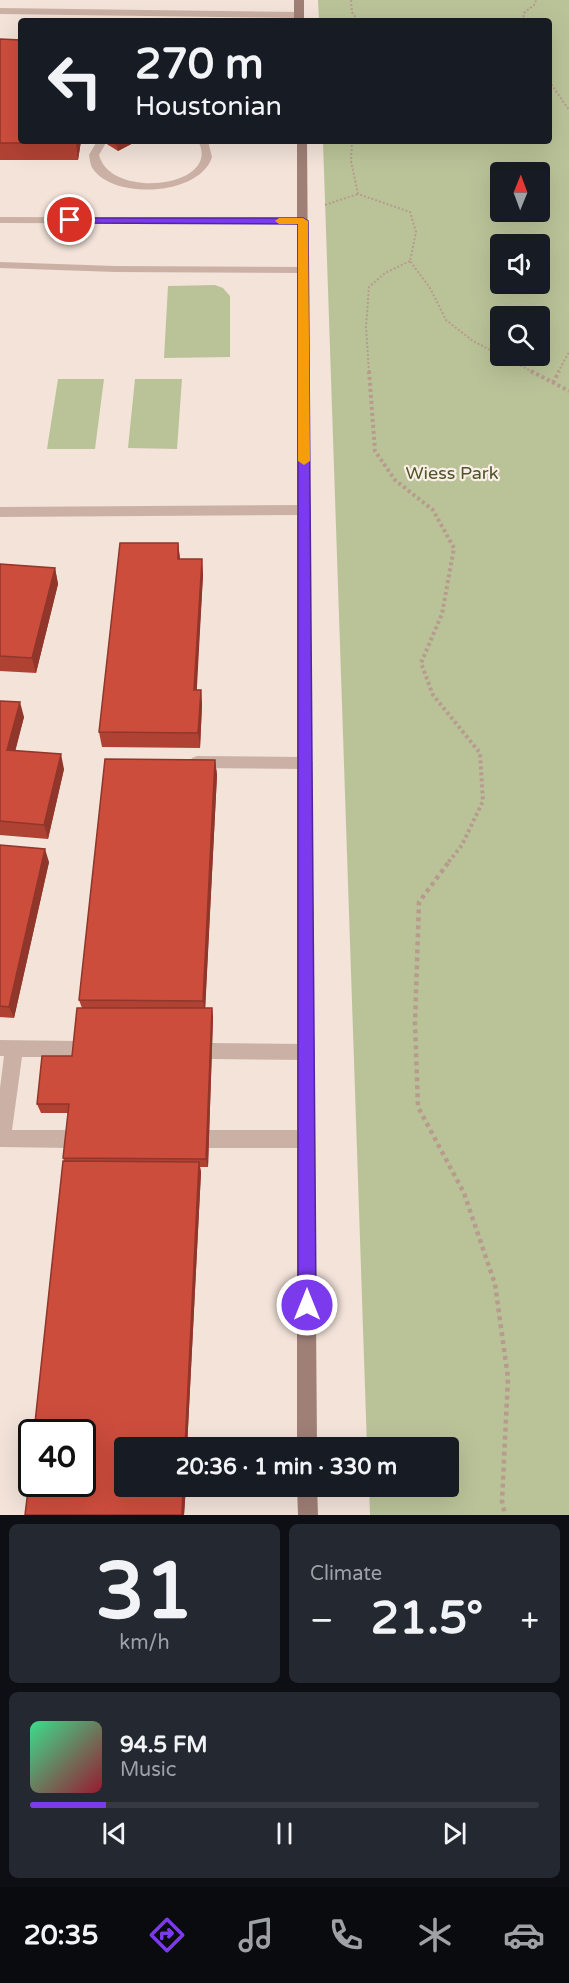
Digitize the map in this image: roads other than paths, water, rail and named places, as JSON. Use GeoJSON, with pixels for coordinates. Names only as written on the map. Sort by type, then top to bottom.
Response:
{"type":"FeatureCollection","features":[{"type":"Feature","properties":{"kind":"street"},"geometry":{"type":"LineString","coordinates":[[0,11],[299,18],[298,0]]}},
{"type":"Feature","properties":{"kind":"street"},"geometry":{"type":"LineString","coordinates":[[100,144],[95,153],[95,162],[100,171],[110,179],[124,185],[140,187],[174,184],[200,171],[207,161],[208,152],[204,144]]}},
{"type":"Feature","properties":{"kind":"street"},"geometry":{"type":"LineString","coordinates":[[302,144],[307,1437]]}},
{"type":"Feature","properties":{"kind":"street"},"geometry":{"type":"LineString","coordinates":[[0,220],[303,217]]}},
{"type":"Feature","properties":{"kind":"street"},"geometry":{"type":"LineString","coordinates":[[0,265],[115,269],[303,270]]}},
{"type":"Feature","properties":{"kind":"street"},"geometry":{"type":"LineString","coordinates":[[0,512],[304,510]]}},
{"type":"Feature","properties":{"kind":"street"},"geometry":{"type":"LineString","coordinates":[[182,762],[305,763]]}},
{"type":"Feature","properties":{"kind":"street"},"geometry":{"type":"LineString","coordinates":[[70,1139],[2,1139],[7,1048],[77,1049]]}},
{"type":"Feature","properties":{"kind":"street"},"geometry":{"type":"LineString","coordinates":[[212,1051],[306,1052]]}},
{"type":"Feature","properties":{"kind":"street"},"geometry":{"type":"LineString","coordinates":[[209,1139],[306,1139]]}},
{"type":"Feature","properties":{"kind":"street"},"geometry":{"type":"LineString","coordinates":[[307,1497],[308,1515]]}},
{"type":"Feature","properties":{"kind":"park label","name":"Wiess Park"},"geometry":{"type":"Point","coordinates":[452,473]}}]}
